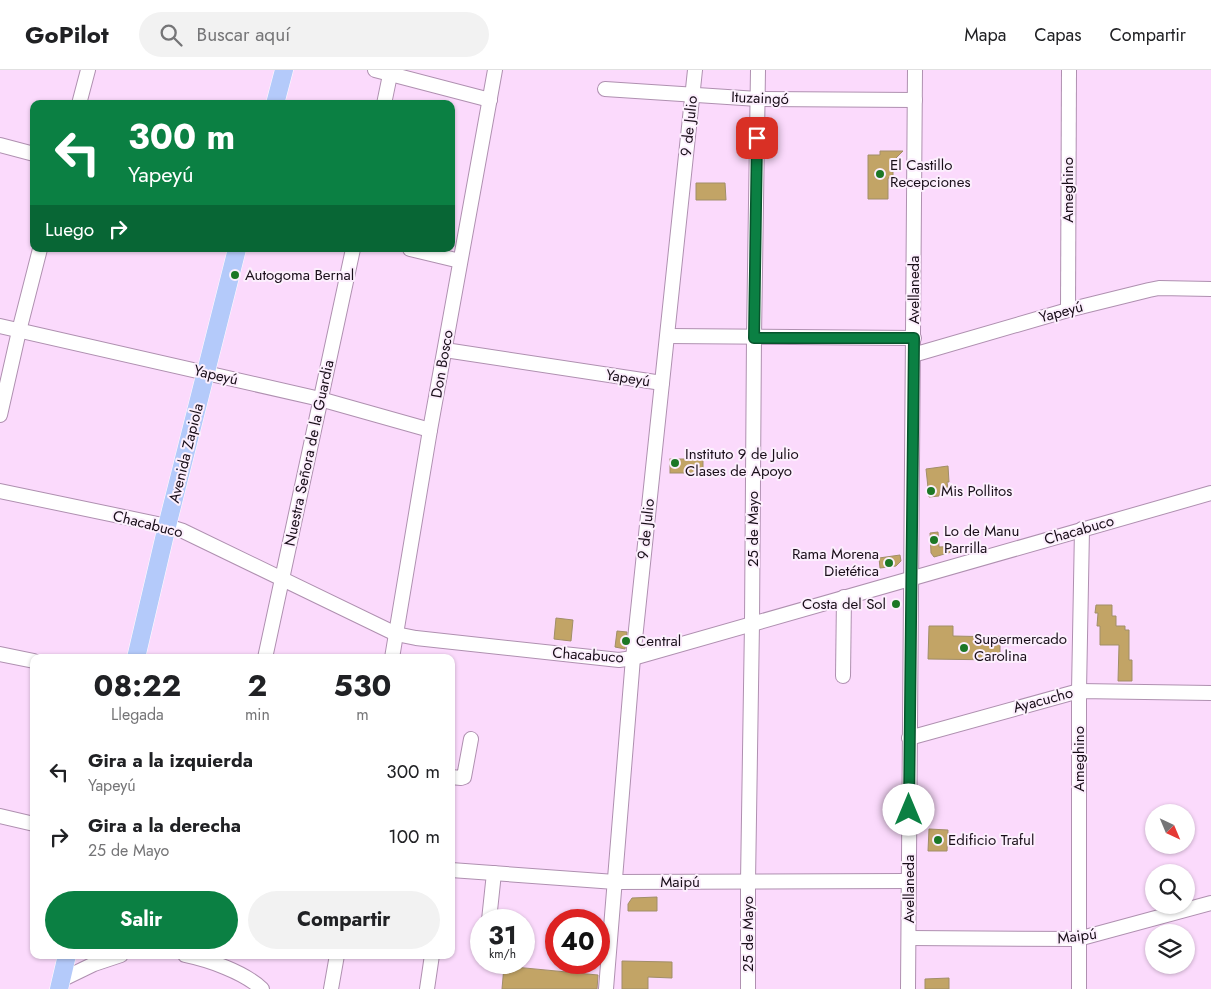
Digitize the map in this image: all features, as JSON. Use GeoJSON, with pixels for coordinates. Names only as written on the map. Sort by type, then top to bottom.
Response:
{"type":"FeatureCollection","features":[{"type":"Feature","properties":{"kind":"main road"},"geometry":{"type":"LineString","coordinates":[[276,100],[284,70]]}},
{"type":"Feature","properties":{"kind":"main road","name":"Avenida Zapiola"},"geometry":{"type":"LineString","coordinates":[[137,654],[167,526],[236,252]]}},
{"type":"Feature","properties":{"kind":"main road"},"geometry":{"type":"LineString","coordinates":[[60,985],[66,959]]}},
{"type":"Feature","properties":{"kind":"street"},"geometry":{"type":"LineString","coordinates":[[80,100],[88,70]]}},
{"type":"Feature","properties":{"kind":"street"},"geometry":{"type":"LineString","coordinates":[[375,70],[391,72],[490,100]]}},
{"type":"Feature","properties":{"kind":"street","name":"Don Bosco"},"geometry":{"type":"LineString","coordinates":[[393,654],[430,430],[495,70]]}},
{"type":"Feature","properties":{"kind":"street","name":"9 de Julio"},"geometry":{"type":"LineString","coordinates":[[606,989],[633,658],[695,70]]}},
{"type":"Feature","properties":{"kind":"street","name":"25 de Mayo"},"geometry":{"type":"LineString","coordinates":[[748,989],[758,70]]}},
{"type":"Feature","properties":{"kind":"street","name":"Avellaneda"},"geometry":{"type":"LineString","coordinates":[[908,989],[915,70]]}},
{"type":"Feature","properties":{"kind":"street","name":"Ameghino"},"geometry":{"type":"LineString","coordinates":[[1068,310],[1069,70]]}},
{"type":"Feature","properties":{"kind":"street"},"geometry":{"type":"LineString","coordinates":[[385,100],[391,72]]}},
{"type":"Feature","properties":{"kind":"street","name":"Ituzaingó"},"geometry":{"type":"LineString","coordinates":[[605,89],[758,99],[915,100]]}},
{"type":"Feature","properties":{"kind":"street"},"geometry":{"type":"LineString","coordinates":[[0,145],[30,153]]}},
{"type":"Feature","properties":{"kind":"street"},"geometry":{"type":"LineString","coordinates":[[0,415],[39,252]]}},
{"type":"Feature","properties":{"kind":"street","name":"Nuestra Señora de la Guardia"},"geometry":{"type":"LineString","coordinates":[[266,654],[352,252]]}},
{"type":"Feature","properties":{"kind":"street"},"geometry":{"type":"LineString","coordinates":[[422,252],[460,261]]}},
{"type":"Feature","properties":{"kind":"street","name":"Yapeyú"},"geometry":{"type":"LineString","coordinates":[[913,355],[1068,310],[1159,288],[1211,289]]}},
{"type":"Feature","properties":{"kind":"street","name":"Yapeyú"},"geometry":{"type":"LineString","coordinates":[[0,326],[320,399],[430,430]]}},
{"type":"Feature","properties":{"kind":"street"},"geometry":{"type":"LineString","coordinates":[[668,336],[914,338]]}},
{"type":"Feature","properties":{"kind":"street","name":"Yapeyú"},"geometry":{"type":"LineString","coordinates":[[445,350],[662,383]]}},
{"type":"Feature","properties":{"kind":"street","name":"Chacabuco"},"geometry":{"type":"LineString","coordinates":[[0,491],[183,531],[396,634],[416,638],[611,659],[633,658],[1211,493]]}},
{"type":"Feature","properties":{"kind":"street","name":"Ameghino"},"geometry":{"type":"LineString","coordinates":[[1079,989],[1079,691],[1082,529]]}},
{"type":"Feature","properties":{"kind":"street"},"geometry":{"type":"LineString","coordinates":[[843,676],[844,597]]}},
{"type":"Feature","properties":{"kind":"street"},"geometry":{"type":"LineString","coordinates":[[0,654],[30,660]]}},
{"type":"Feature","properties":{"kind":"street","name":"Ayacucho"},"geometry":{"type":"LineString","coordinates":[[909,738],[1079,691],[1211,693]]}},
{"type":"Feature","properties":{"kind":"street"},"geometry":{"type":"LineString","coordinates":[[455,777],[464,777],[471,739]]}},
{"type":"Feature","properties":{"kind":"street"},"geometry":{"type":"LineString","coordinates":[[0,816],[30,823]]}},
{"type":"Feature","properties":{"kind":"street","name":"Maipú"},"geometry":{"type":"LineString","coordinates":[[455,870],[615,882],[908,881]]}},
{"type":"Feature","properties":{"kind":"street"},"geometry":{"type":"LineString","coordinates":[[490,909],[494,873]]}},
{"type":"Feature","properties":{"kind":"street","name":"Maipú"},"geometry":{"type":"LineString","coordinates":[[909,938],[1078,939],[1211,902]]}},
{"type":"Feature","properties":{"kind":"street"},"geometry":{"type":"LineString","coordinates":[[60,985],[94,964],[109,959]]}},
{"type":"Feature","properties":{"kind":"street"},"geometry":{"type":"LineString","coordinates":[[202,959],[251,981],[262,989]]}},
{"type":"Feature","properties":{"kind":"street"},"geometry":{"type":"LineString","coordinates":[[332,989],[336,959]]}},
{"type":"Feature","properties":{"kind":"street"},"geometry":{"type":"LineString","coordinates":[[427,989],[431,959]]}},
{"type":"Feature","properties":{"kind":"building","name":"El Castillo Recepciones"},"geometry":{"type":"Polygon","coordinates":[[[880,151],[903,151],[893,161],[893,178],[888,178],[888,199],[868,199],[868,155],[880,155],[880,151]]]}},
{"type":"Feature","properties":{"kind":"building"},"geometry":{"type":"Polygon","coordinates":[[[696,183],[725,183],[726,200],[696,200],[696,183]]]}},
{"type":"Feature","properties":{"kind":"building"},"geometry":{"type":"Polygon","coordinates":[[[670,459],[703,459],[703,473],[670,473],[670,459]]]}},
{"type":"Feature","properties":{"kind":"building"},"geometry":{"type":"Polygon","coordinates":[[[948,466],[948,489],[941,490],[939,496],[929,497],[926,469],[948,466]]]}},
{"type":"Feature","properties":{"kind":"building","name":"Lo de Manu Parrilla"},"geometry":{"type":"Polygon","coordinates":[[[938,532],[939,547],[961,546],[962,549],[934,557],[931,553],[930,533],[938,532]]]}},
{"type":"Feature","properties":{"kind":"building","name":"Rama Morena Dietética"},"geometry":{"type":"Polygon","coordinates":[[[900,555],[901,561],[896,566],[880,568],[879,558],[900,555]]]}},
{"type":"Feature","properties":{"kind":"building"},"geometry":{"type":"Polygon","coordinates":[[[1096,605],[1112,605],[1112,616],[1116,616],[1116,626],[1125,626],[1125,630],[1129,630],[1129,660],[1132,660],[1132,681],[1118,681],[1119,645],[1100,645],[1100,626],[1097,626],[1098,613],[1095,613],[1096,605]]]}},
{"type":"Feature","properties":{"kind":"building"},"geometry":{"type":"Polygon","coordinates":[[[556,618],[573,620],[571,641],[554,639],[556,618]]]}},
{"type":"Feature","properties":{"kind":"building","name":"Supermercado Carolina"},"geometry":{"type":"Polygon","coordinates":[[[929,626],[953,626],[953,636],[1000,637],[1000,660],[928,659],[929,626]]]}},
{"type":"Feature","properties":{"kind":"building"},"geometry":{"type":"Polygon","coordinates":[[[617,631],[627,632],[625,649],[615,647],[617,631]]]}},
{"type":"Feature","properties":{"kind":"building","name":"Edificio Traful"},"geometry":{"type":"Polygon","coordinates":[[[929,829],[948,830],[947,851],[928,851],[929,829]]]}},
{"type":"Feature","properties":{"kind":"building"},"geometry":{"type":"Polygon","coordinates":[[[657,897],[657,911],[628,911],[628,904],[632,898],[657,897]]]}},
{"type":"Feature","properties":{"kind":"building"},"geometry":{"type":"Polygon","coordinates":[[[622,961],[672,962],[672,978],[648,977],[648,989],[622,989],[622,961]]]}},
{"type":"Feature","properties":{"kind":"building"},"geometry":{"type":"Polygon","coordinates":[[[535,969],[545,970],[545,974],[598,975],[597,989],[502,989],[503,974],[535,974],[535,969]]]}},
{"type":"Feature","properties":{"kind":"building"},"geometry":{"type":"Polygon","coordinates":[[[949,978],[949,989],[925,989],[925,979],[949,978]]]}},
{"type":"Feature","properties":{"kind":"place","name":"El Castillo Recepciones"},"geometry":{"type":"Point","coordinates":[880,174]}},
{"type":"Feature","properties":{"kind":"place","name":"Autogoma Bernal"},"geometry":{"type":"Point","coordinates":[235,275]}},
{"type":"Feature","properties":{"kind":"place","name":"Instituto 9 de Julio Clases de Apoyo"},"geometry":{"type":"Point","coordinates":[675,463]}},
{"type":"Feature","properties":{"kind":"place","name":"Mis Pollitos"},"geometry":{"type":"Point","coordinates":[931,491]}},
{"type":"Feature","properties":{"kind":"place","name":"Lo de Manu Parrilla"},"geometry":{"type":"Point","coordinates":[934,540]}},
{"type":"Feature","properties":{"kind":"place","name":"Rama Morena Dietética"},"geometry":{"type":"Point","coordinates":[889,563]}},
{"type":"Feature","properties":{"kind":"place","name":"Costa del Sol"},"geometry":{"type":"Point","coordinates":[896,604]}},
{"type":"Feature","properties":{"kind":"place","name":"Central"},"geometry":{"type":"Point","coordinates":[626,641]}},
{"type":"Feature","properties":{"kind":"place","name":"Supermercado Carolina"},"geometry":{"type":"Point","coordinates":[964,648]}},
{"type":"Feature","properties":{"kind":"place","name":"Edificio Traful"},"geometry":{"type":"Point","coordinates":[938,840]}},
{"type":"Feature","properties":{"kind":"route"},"geometry":{"type":"LineString","coordinates":[[757,138],[754,338],[914,338],[909,810]]}}]}
